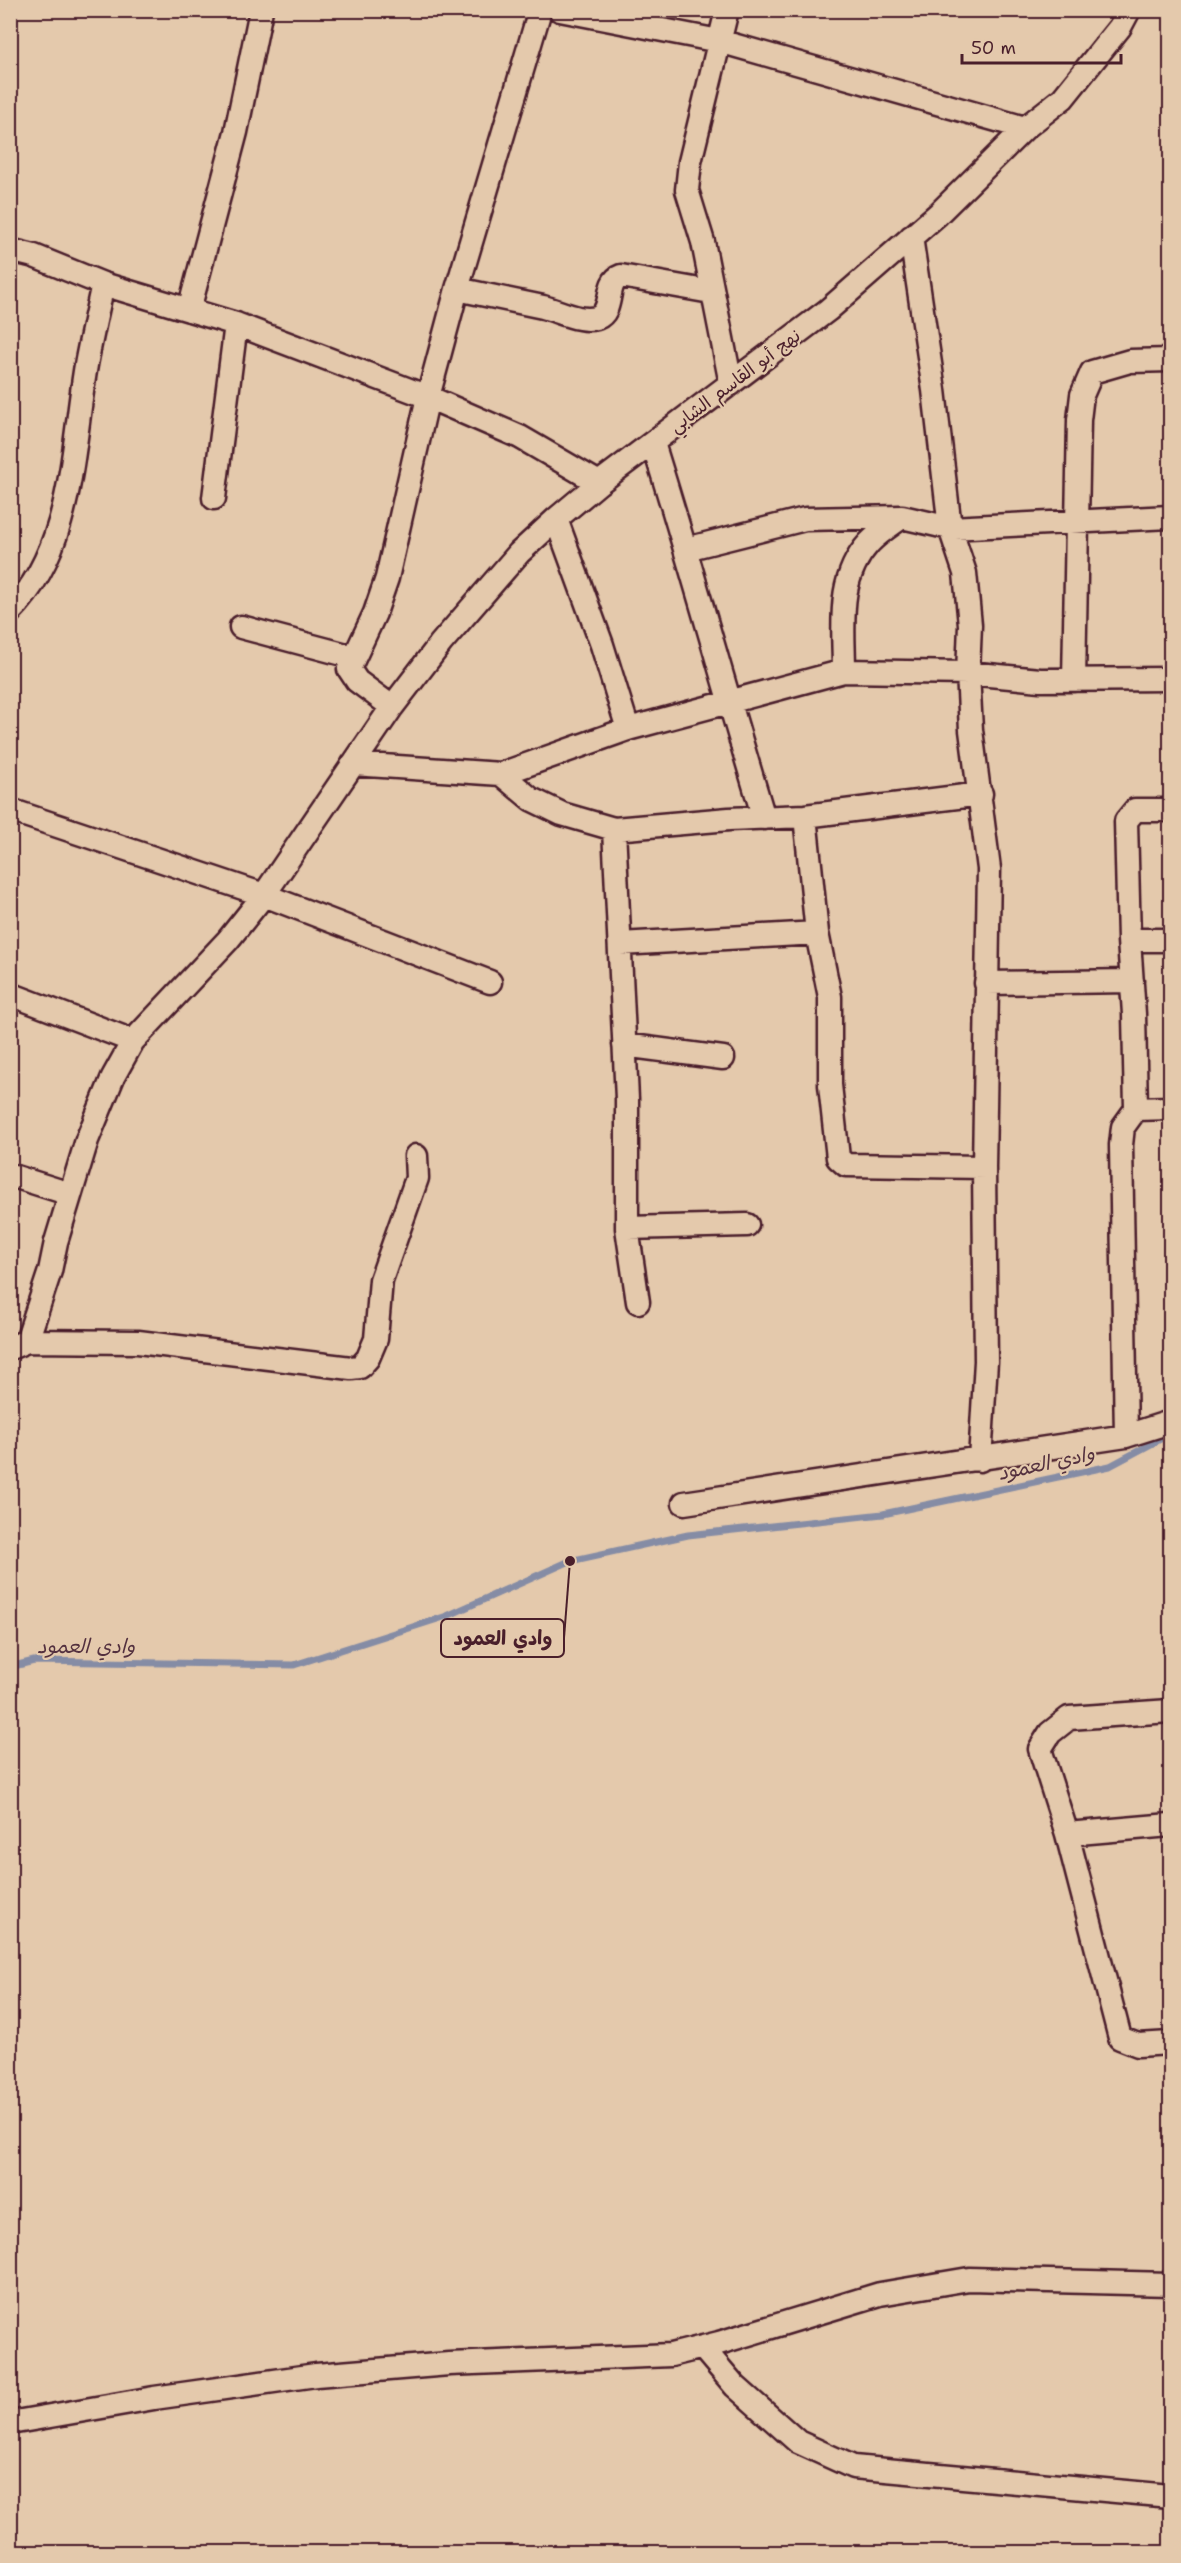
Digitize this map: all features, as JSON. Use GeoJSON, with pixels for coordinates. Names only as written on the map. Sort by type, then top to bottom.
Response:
{"type":"FeatureCollection","features":[{"type":"Feature","properties":{"kind":"street"},"geometry":{"type":"LineString","coordinates":[[189,310],[236,132],[261,10]]}},
{"type":"Feature","properties":{"kind":"street"},"geometry":{"type":"LineString","coordinates":[[392,707],[357,681],[350,669],[375,613],[387,578],[428,397],[457,289],[540,10]]}},
{"type":"Feature","properties":{"kind":"street"},"geometry":{"type":"LineString","coordinates":[[560,10],[719,41],[1025,128]]}},
{"type":"Feature","properties":{"kind":"street"},"geometry":{"type":"LineString","coordinates":[[727,10],[690,162],[687,190],[703,242],[711,292],[731,384]]}},
{"type":"Feature","properties":{"kind":"street","name":"نهج أبو القاسم الشابي"},"geometry":{"type":"LineString","coordinates":[[19,1345],[50,1271],[70,1194],[96,1119],[113,1077],[133,1041],[228,940],[264,895],[392,707],[485,590],[519,553],[599,483],[828,310],[938,214],[1025,128],[1063,98],[1120,27],[1129,10]]}},
{"type":"Feature","properties":{"kind":"street"},"geometry":{"type":"LineString","coordinates":[[911,237],[934,390],[950,528],[965,573],[970,625],[968,673],[972,730],[988,869],[984,1167],[986,1361],[980,1460]]}},
{"type":"Feature","properties":{"kind":"street"},"geometry":{"type":"LineString","coordinates":[[10,250],[34,256],[103,284],[236,324],[428,397],[520,436],[599,483]]}},
{"type":"Feature","properties":{"kind":"street"},"geometry":{"type":"LineString","coordinates":[[457,289],[545,308],[579,318],[600,316],[606,309],[613,283],[621,276],[711,292]]}},
{"type":"Feature","properties":{"kind":"street"},"geometry":{"type":"LineString","coordinates":[[10,612],[37,579],[59,521],[71,472],[87,365],[103,284]]}},
{"type":"Feature","properties":{"kind":"street"},"geometry":{"type":"LineString","coordinates":[[214,498],[236,324]]}},
{"type":"Feature","properties":{"kind":"street"},"geometry":{"type":"LineString","coordinates":[[1074,680],[1082,395],[1092,372],[1130,361],[1170,360]]}},
{"type":"Feature","properties":{"kind":"street"},"geometry":{"type":"LineString","coordinates":[[653,443],[686,549],[728,701],[765,818]]}},
{"type":"Feature","properties":{"kind":"street"},"geometry":{"type":"LineString","coordinates":[[844,670],[843,597],[849,571],[869,542],[902,517]]}},
{"type":"Feature","properties":{"kind":"street"},"geometry":{"type":"LineString","coordinates":[[686,549],[805,519],[902,517],[950,528],[1170,517]]}},
{"type":"Feature","properties":{"kind":"street"},"geometry":{"type":"LineString","coordinates":[[556,519],[602,645],[628,729]]}},
{"type":"Feature","properties":{"kind":"street"},"geometry":{"type":"LineString","coordinates":[[241,627],[354,657]]}},
{"type":"Feature","properties":{"kind":"street"},"geometry":{"type":"LineString","coordinates":[[353,764],[501,774],[628,729],[844,670],[968,673],[1040,680],[1170,679]]}},
{"type":"Feature","properties":{"kind":"street"},"geometry":{"type":"LineString","coordinates":[[501,774],[531,799],[562,814],[614,829],[805,816],[981,794]]}},
{"type":"Feature","properties":{"kind":"street"},"geometry":{"type":"LineString","coordinates":[[10,810],[264,895],[490,982]]}},
{"type":"Feature","properties":{"kind":"street"},"geometry":{"type":"LineString","coordinates":[[1126,1436],[1121,1145],[1123,1127],[1136,1109],[1126,821],[1135,810],[1170,810]]}},
{"type":"Feature","properties":{"kind":"street"},"geometry":{"type":"LineString","coordinates":[[805,816],[817,933],[830,998],[830,1085],[838,1158],[846,1165],[984,1167]]}},
{"type":"Feature","properties":{"kind":"street"},"geometry":{"type":"LineString","coordinates":[[614,829],[627,1100],[627,1228],[638,1302]]}},
{"type":"Feature","properties":{"kind":"street"},"geometry":{"type":"LineString","coordinates":[[620,944],[817,933]]}},
{"type":"Feature","properties":{"kind":"street"},"geometry":{"type":"LineString","coordinates":[[1129,940],[1170,940]]}},
{"type":"Feature","properties":{"kind":"street"},"geometry":{"type":"LineString","coordinates":[[986,983],[1131,981]]}},
{"type":"Feature","properties":{"kind":"street"},"geometry":{"type":"LineString","coordinates":[[10,994],[133,1041]]}},
{"type":"Feature","properties":{"kind":"street"},"geometry":{"type":"LineString","coordinates":[[624,1045],[723,1058]]}},
{"type":"Feature","properties":{"kind":"street"},"geometry":{"type":"LineString","coordinates":[[1136,1109],[1170,1108]]}},
{"type":"Feature","properties":{"kind":"street"},"geometry":{"type":"LineString","coordinates":[[19,1345],[138,1342],[351,1368],[360,1366],[368,1358],[376,1339],[381,1280],[417,1178],[416,1156]]}},
{"type":"Feature","properties":{"kind":"street"},"geometry":{"type":"LineString","coordinates":[[10,1175],[70,1194]]}},
{"type":"Feature","properties":{"kind":"street"},"geometry":{"type":"LineString","coordinates":[[627,1228],[747,1225]]}},
{"type":"Feature","properties":{"kind":"street"},"geometry":{"type":"LineString","coordinates":[[684,1503],[980,1460],[1126,1436],[1170,1422]]}},
{"type":"Feature","properties":{"kind":"street"},"geometry":{"type":"LineString","coordinates":[[1170,1711],[1069,1718],[1050,1732],[1040,1749],[1067,1834],[1120,2038],[1138,2045],[1170,2043]]}},
{"type":"Feature","properties":{"kind":"street"},"geometry":{"type":"LineString","coordinates":[[1067,1834],[1170,1825]]}},
{"type":"Feature","properties":{"kind":"street"},"geometry":{"type":"LineString","coordinates":[[10,2423],[154,2398],[316,2375],[449,2364],[671,2355],[880,2294],[969,2279],[1170,2284]]}},
{"type":"Feature","properties":{"kind":"street"},"geometry":{"type":"LineString","coordinates":[[702,2347],[735,2386],[798,2442],[854,2467],[1170,2496]]}},
{"type":"Feature","properties":{"kind":"waterway","name":"وادي العمود"},"geometry":{"type":"LineString","coordinates":[[10,1667],[34,1661],[294,1665],[447,1616],[570,1561],[688,1535],[883,1514],[1110,1466],[1170,1434]]}},
{"type":"Feature","properties":{"kind":"place","name":"وادي العمود"},"geometry":{"type":"Point","coordinates":[570,1561]}}]}
